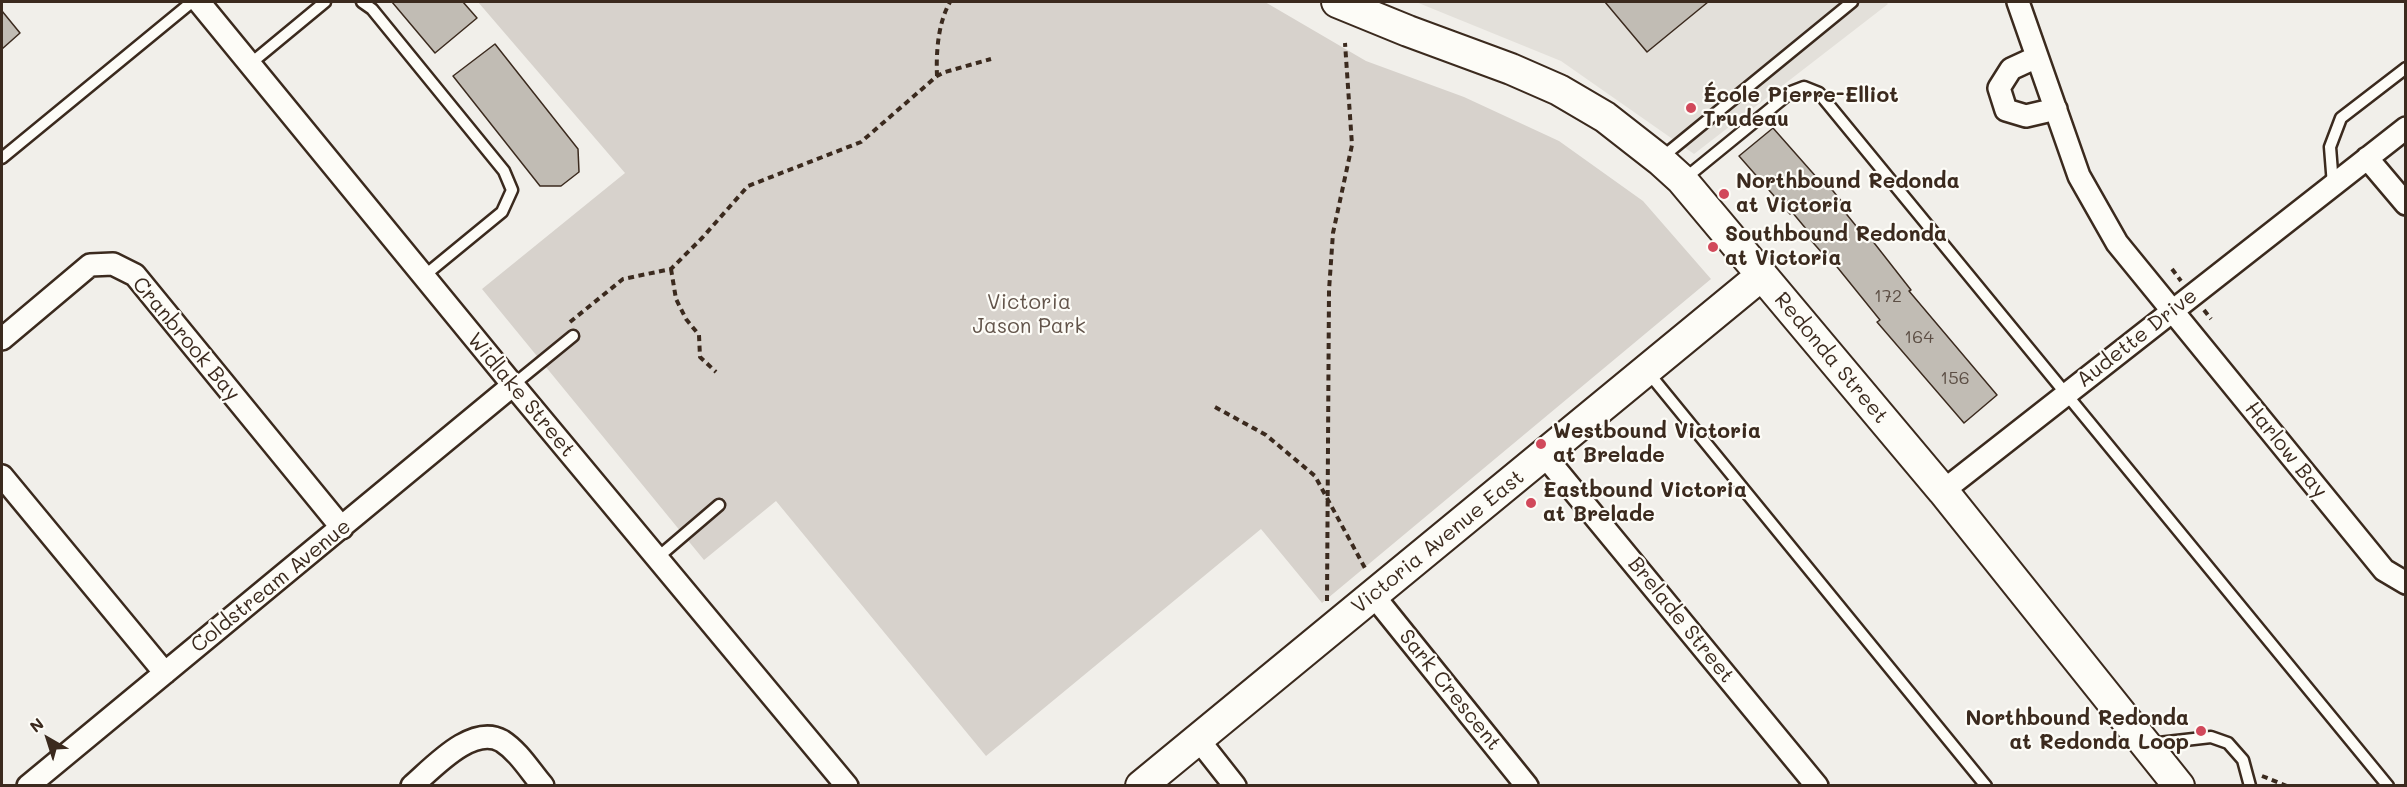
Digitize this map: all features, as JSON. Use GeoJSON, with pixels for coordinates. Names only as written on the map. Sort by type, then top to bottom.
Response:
{"type":"FeatureCollection","features":[{"type":"Feature","properties":{"kind":"street","name":"Widlake Street"},"geometry":{"type":"LineString","coordinates":[[199,2],[513,385],[847,786]]}},
{"type":"Feature","properties":{"kind":"street","name":"Redonda Street"},"geometry":{"type":"LineString","coordinates":[[1337,2],[1543,82],[1605,117],[1660,159],[1682,180],[1942,491],[2179,786]]}},
{"type":"Feature","properties":{"kind":"street","name":"Harlow Bay"},"geometry":{"type":"LineString","coordinates":[[2018,2],[2079,176],[2116,243],[2384,570],[2406,583]]}},
{"type":"Feature","properties":{"kind":"street"},"geometry":{"type":"LineString","coordinates":[[2037,57],[2011,69],[1999,88],[2006,110],[2026,116],[2056,109]]}},
{"type":"Feature","properties":{"kind":"street","name":"Audette Drive"},"geometry":{"type":"LineString","coordinates":[[1942,491],[2406,128]]}},
{"type":"Feature","properties":{"kind":"street"},"geometry":{"type":"LineString","coordinates":[[2367,158],[2406,204]]}},
{"type":"Feature","properties":{"kind":"street","name":"Cranbrook Bay"},"geometry":{"type":"LineString","coordinates":[[2,339],[90,265],[113,264],[135,275],[342,528]]}},
{"type":"Feature","properties":{"kind":"street","name":"Victoria Avenue East"},"geometry":{"type":"LineString","coordinates":[[1142,786],[1198,739],[1369,583],[1544,455],[1762,275]]}},
{"type":"Feature","properties":{"kind":"street","name":"Coldstream Avenue"},"geometry":{"type":"LineString","coordinates":[[28,786],[513,385]]}},
{"type":"Feature","properties":{"kind":"street","name":"Brelade Street"},"geometry":{"type":"LineString","coordinates":[[1544,455],[1817,786]]}},
{"type":"Feature","properties":{"kind":"street"},"geometry":{"type":"LineString","coordinates":[[2,476],[165,673]]}},
{"type":"Feature","properties":{"kind":"street","name":"Sark Crescent"},"geometry":{"type":"LineString","coordinates":[[1369,583],[1527,786]]}},
{"type":"Feature","properties":{"kind":"street"},"geometry":{"type":"LineString","coordinates":[[412,786],[468,740],[485,736],[500,741],[516,753],[543,786]]}},
{"type":"Feature","properties":{"kind":"street"},"geometry":{"type":"LineString","coordinates":[[1198,739],[1235,786]]}},
{"type":"Feature","properties":{"kind":"lane"},"geometry":{"type":"LineString","coordinates":[[2,158],[192,2]]}},
{"type":"Feature","properties":{"kind":"lane"},"geometry":{"type":"LineString","coordinates":[[250,64],[325,2]]}},
{"type":"Feature","properties":{"kind":"lane"},"geometry":{"type":"LineString","coordinates":[[362,2],[372,9],[504,171],[512,190],[502,212],[424,276]]}},
{"type":"Feature","properties":{"kind":"lane"},"geometry":{"type":"LineString","coordinates":[[1660,159],[1852,2]]}},
{"type":"Feature","properties":{"kind":"lane"},"geometry":{"type":"LineString","coordinates":[[2332,185],[2330,147],[2341,118],[2406,68]]}},
{"type":"Feature","properties":{"kind":"lane"},"geometry":{"type":"LineString","coordinates":[[1682,180],[1791,92],[1804,87],[1819,93],[2388,786]]}},
{"type":"Feature","properties":{"kind":"lane"},"geometry":{"type":"LineString","coordinates":[[513,385],[573,336]]}},
{"type":"Feature","properties":{"kind":"lane"},"geometry":{"type":"LineString","coordinates":[[1646,371],[1986,786]]}},
{"type":"Feature","properties":{"kind":"lane"},"geometry":{"type":"LineString","coordinates":[[657,558],[719,505]]}},
{"type":"Feature","properties":{"kind":"lane"},"geometry":{"type":"LineString","coordinates":[[2147,745],[2211,737],[2228,743],[2243,760],[2250,786]]}},
{"type":"Feature","properties":{"kind":"path"},"geometry":{"type":"LineString","coordinates":[[937,76],[936,53],[946,8],[950,2]]}},
{"type":"Feature","properties":{"kind":"path"},"geometry":{"type":"LineString","coordinates":[[1327,603],[1329,290],[1333,233],[1352,145],[1345,43]]}},
{"type":"Feature","properties":{"kind":"path"},"geometry":{"type":"LineString","coordinates":[[572,320],[623,279],[671,268],[702,238],[748,186],[861,142],[937,76],[991,59]]}},
{"type":"Feature","properties":{"kind":"path"},"geometry":{"type":"LineString","coordinates":[[671,268],[676,299],[686,319],[699,335],[700,357],[716,372]]}},
{"type":"Feature","properties":{"kind":"path"},"geometry":{"type":"LineString","coordinates":[[1215,407],[1266,435],[1315,476],[1369,583]]}},
{"type":"Feature","properties":{"kind":"path"},"geometry":{"type":"LineString","coordinates":[[2247,771],[2287,786]]}},
{"type":"Feature","properties":{"kind":"shaded area","name":"École Pierre-Elliot Trudeau"},"geometry":{"type":"Polygon","coordinates":[[[1416,2],[1886,2],[1888,4],[1694,154],[1561,61],[1416,2]]]}},
{"type":"Feature","properties":{"kind":"green space","name":"Victoria Jason Park"},"geometry":{"type":"Polygon","coordinates":[[[478,2],[1265,2],[1366,61],[1464,97],[1559,141],[1643,201],[1711,279],[1322,603],[1261,529],[986,756],[776,501],[704,560],[482,289],[625,173],[478,2]]]}},
{"type":"Feature","properties":{"kind":"building"},"geometry":{"type":"Polygon","coordinates":[[[392,2],[463,2],[477,18],[435,53],[392,2]]]}},
{"type":"Feature","properties":{"kind":"building"},"geometry":{"type":"Polygon","coordinates":[[[1605,2],[1708,2],[1647,52],[1605,2]]]}},
{"type":"Feature","properties":{"kind":"building"},"geometry":{"type":"Polygon","coordinates":[[[2,11],[20,33],[2,49],[2,11]]]}},
{"type":"Feature","properties":{"kind":"building"},"geometry":{"type":"Polygon","coordinates":[[[495,44],[578,149],[579,172],[561,186],[540,186],[453,76],[495,44]]]}},
{"type":"Feature","properties":{"kind":"building"},"geometry":{"type":"Polygon","coordinates":[[[1773,128],[1826,188],[1829,186],[1842,202],[1839,205],[1861,232],[1864,230],[1911,290],[1909,291],[1997,395],[1964,423],[1877,322],[1880,320],[1825,252],[1823,254],[1809,238],[1812,236],[1792,212],[1790,214],[1739,156],[1773,128]]]}},
{"type":"Feature","properties":{"kind":"place","name":"École Pierre-Elliot Trudeau"},"geometry":{"type":"Point","coordinates":[1691,108]}},
{"type":"Feature","properties":{"kind":"place","name":"Northbound Redonda at Victoria"},"geometry":{"type":"Point","coordinates":[1724,194]}},
{"type":"Feature","properties":{"kind":"place","name":"Southbound Redonda at Victoria"},"geometry":{"type":"Point","coordinates":[1713,247]}},
{"type":"Feature","properties":{"kind":"place","name":"Westbound Victoria at Brelade"},"geometry":{"type":"Point","coordinates":[1541,444]}},
{"type":"Feature","properties":{"kind":"place","name":"Eastbound Victoria at Brelade"},"geometry":{"type":"Point","coordinates":[1531,503]}},
{"type":"Feature","properties":{"kind":"place","name":"Northbound Redonda at Redonda Loop"},"geometry":{"type":"Point","coordinates":[2201,731]}}]}
